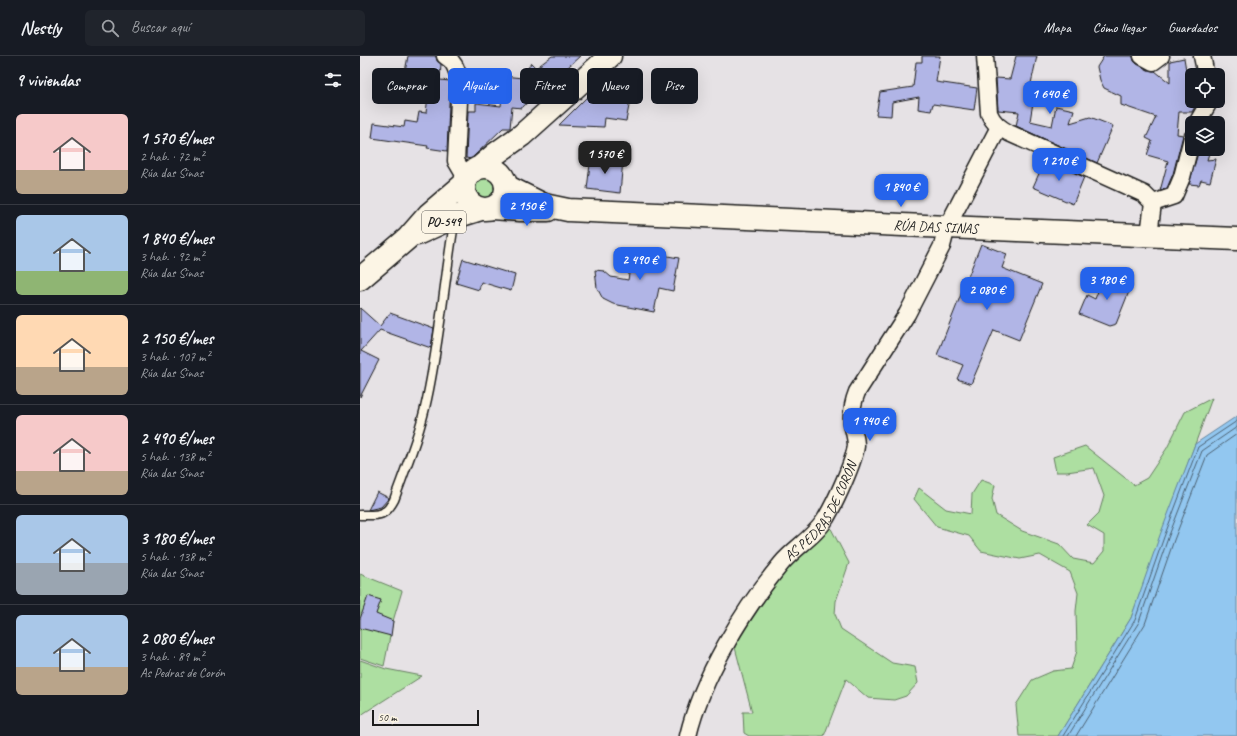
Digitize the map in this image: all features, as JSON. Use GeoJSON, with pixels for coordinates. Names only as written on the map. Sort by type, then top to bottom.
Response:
{"type":"FeatureCollection","features":[{"type":"Feature","properties":{"kind":"street"},"geometry":{"type":"LineString","coordinates":[[446,56],[456,69],[460,81],[456,161],[470,176],[487,167],[500,173],[505,182]]}},
{"type":"Feature","properties":{"kind":"street","name":"PO-549"},"geometry":{"type":"LineString","coordinates":[[360,279],[408,238],[429,214],[470,176],[494,155],[522,135],[610,56]]}},
{"type":"Feature","properties":{"kind":"street"},"geometry":{"type":"LineString","coordinates":[[985,56],[989,113],[992,120],[999,127],[1031,144],[1144,194],[1153,203]]}},
{"type":"Feature","properties":{"kind":"street"},"geometry":{"type":"LineString","coordinates":[[1142,56],[1153,62],[1160,56]]}},
{"type":"Feature","properties":{"kind":"street"},"geometry":{"type":"LineString","coordinates":[[1202,56],[1205,68]]}},
{"type":"Feature","properties":{"kind":"street","name":"AS PEDRAS DE CORÓN"},"geometry":{"type":"LineString","coordinates":[[688,736],[703,690],[728,642],[750,606],[785,559],[820,527],[826,519],[855,452],[856,438],[852,411],[856,392],[907,314],[942,246],[947,227],[999,127]]}},
{"type":"Feature","properties":{"kind":"street","name":"PO-549"},"geometry":{"type":"LineString","coordinates":[[408,238],[452,218],[487,209],[499,204],[503,198],[505,182],[522,135]]}},
{"type":"Feature","properties":{"kind":"street"},"geometry":{"type":"LineString","coordinates":[[1153,203],[1174,196],[1182,177],[1187,156]]}},
{"type":"Feature","properties":{"kind":"street","name":"PO-549"},"geometry":{"type":"LineString","coordinates":[[470,176],[464,191],[469,203],[487,209]]}},
{"type":"Feature","properties":{"kind":"street","name":"RÚA DAS SINAS"},"geometry":{"type":"LineString","coordinates":[[505,182],[533,200],[562,209]]}},
{"type":"Feature","properties":{"kind":"street"},"geometry":{"type":"LineString","coordinates":[[1149,235],[1153,203]]}},
{"type":"Feature","properties":{"kind":"street","name":"RÚA DAS SINAS"},"geometry":{"type":"LineString","coordinates":[[487,209],[562,209],[1237,239]]}},
{"type":"Feature","properties":{"kind":"lane"},"geometry":{"type":"LineString","coordinates":[[360,515],[377,516],[384,514],[390,508],[427,401],[453,230],[452,218]]}},
{"type":"Feature","properties":{"kind":"green space"},"geometry":{"type":"Polygon","coordinates":[[[486,177],[494,180],[497,188],[494,196],[486,199],[478,196],[475,188],[478,180],[486,177]]]}},
{"type":"Feature","properties":{"kind":"green space"},"geometry":{"type":"Polygon","coordinates":[[[1212,398],[1131,618],[1058,736],[1019,736],[1016,705],[1032,680],[1053,671],[1071,669],[1077,651],[1076,611],[1078,593],[1070,572],[1040,555],[1020,559],[981,551],[969,536],[937,527],[914,499],[919,488],[946,509],[971,514],[972,494],[981,480],[995,485],[992,499],[996,515],[1022,531],[1059,544],[1073,559],[1094,563],[1104,551],[1104,535],[1087,525],[1099,513],[1104,496],[1094,468],[1056,472],[1053,457],[1085,446],[1134,485],[1147,478],[1167,448],[1185,412],[1212,398]]]}},
{"type":"Feature","properties":{"kind":"green space"},"geometry":{"type":"Polygon","coordinates":[[[826,519],[849,563],[836,601],[835,614],[841,629],[892,663],[915,667],[918,683],[906,696],[894,700],[868,698],[846,679],[824,736],[749,736],[744,733],[743,712],[752,712],[732,636],[826,519]]]}},
{"type":"Feature","properties":{"kind":"green space"},"geometry":{"type":"Polygon","coordinates":[[[360,574],[402,591],[393,621],[384,666],[360,658],[360,574]]]}},
{"type":"Feature","properties":{"kind":"green space"},"geometry":{"type":"Polygon","coordinates":[[[360,660],[386,669],[422,676],[360,717],[360,660]]]}},
{"type":"Feature","properties":{"kind":"water"},"geometry":{"type":"Polygon","coordinates":[[[1237,416],[1237,736],[1058,736],[1131,618],[1160,535],[1195,444],[1237,416]]]}},
{"type":"Feature","properties":{"kind":"building"},"geometry":{"type":"Polygon","coordinates":[[[408,56],[436,56],[437,61],[441,64],[440,80],[440,68],[406,68],[408,56]]]}},
{"type":"Feature","properties":{"kind":"building"},"geometry":{"type":"Polygon","coordinates":[[[552,56],[580,56],[568,67],[569,68],[536,68],[552,56]]]}},
{"type":"Feature","properties":{"kind":"building"},"geometry":{"type":"Polygon","coordinates":[[[922,56],[940,56],[936,82],[977,88],[974,110],[933,104],[931,111],[918,109],[919,97],[892,102],[891,116],[876,115],[880,92],[913,87],[916,62],[922,62],[922,56]]]}},
{"type":"Feature","properties":{"kind":"building"},"geometry":{"type":"Polygon","coordinates":[[[1016,56],[1037,56],[1030,88],[1035,90],[1030,121],[1052,126],[1056,106],[1074,110],[1070,123],[1090,117],[1113,126],[1097,163],[1016,126],[1019,112],[998,110],[996,78],[1010,79],[1016,56]]]}},
{"type":"Feature","properties":{"kind":"building"},"geometry":{"type":"Polygon","coordinates":[[[1104,56],[1133,56],[1134,61],[1137,64],[1148,70],[1155,71],[1170,83],[1170,61],[1184,58],[1186,68],[1185,108],[1194,108],[1192,112],[1179,112],[1177,134],[1183,135],[1173,174],[1167,188],[1160,191],[1168,161],[1147,155],[1152,141],[1146,138],[1156,117],[1121,105],[1121,96],[1104,88],[1100,80],[1097,67],[1104,56]]]}},
{"type":"Feature","properties":{"kind":"building"},"geometry":{"type":"Polygon","coordinates":[[[531,63],[536,68],[528,68],[531,63]]]}},
{"type":"Feature","properties":{"kind":"building"},"geometry":{"type":"Polygon","coordinates":[[[512,77],[520,78],[520,104],[526,104],[522,108],[512,107],[510,128],[503,128],[471,159],[466,158],[468,111],[476,111],[476,104],[501,106],[501,104],[512,104],[512,77]]]}},
{"type":"Feature","properties":{"kind":"building"},"geometry":{"type":"Polygon","coordinates":[[[440,80],[448,81],[449,104],[447,151],[427,148],[428,146],[372,138],[374,123],[404,127],[405,121],[417,123],[419,112],[426,113],[427,104],[440,104],[440,80]]]}},
{"type":"Feature","properties":{"kind":"building"},"geometry":{"type":"Polygon","coordinates":[[[587,97],[587,104],[629,104],[626,121],[605,118],[604,127],[559,125],[587,97]]]}},
{"type":"Feature","properties":{"kind":"building"},"geometry":{"type":"Polygon","coordinates":[[[591,156],[623,160],[620,193],[587,189],[591,156]]]}},
{"type":"Feature","properties":{"kind":"building"},"geometry":{"type":"Polygon","coordinates":[[[1197,156],[1208,156],[1207,160],[1216,159],[1210,182],[1201,180],[1199,185],[1189,184],[1197,156]]]}},
{"type":"Feature","properties":{"kind":"building"},"geometry":{"type":"Polygon","coordinates":[[[1045,160],[1084,177],[1073,204],[1033,187],[1045,160]]]}},
{"type":"Feature","properties":{"kind":"building"},"geometry":{"type":"Polygon","coordinates":[[[981,244],[1007,254],[1002,268],[1042,284],[1019,340],[994,330],[971,384],[957,379],[963,365],[937,355],[981,244]]]}},
{"type":"Feature","properties":{"kind":"building"},"geometry":{"type":"Polygon","coordinates":[[[633,250],[679,258],[673,291],[659,288],[654,312],[613,304],[603,299],[597,288],[595,270],[604,271],[611,277],[628,280],[633,250]]]}},
{"type":"Feature","properties":{"kind":"building"},"geometry":{"type":"Polygon","coordinates":[[[463,259],[515,275],[511,291],[481,282],[479,290],[456,283],[463,259]]]}},
{"type":"Feature","properties":{"kind":"building"},"geometry":{"type":"Polygon","coordinates":[[[1105,273],[1132,284],[1116,324],[1109,326],[1079,314],[1087,295],[1095,299],[1105,273]]]}},
{"type":"Feature","properties":{"kind":"building"},"geometry":{"type":"Polygon","coordinates":[[[360,308],[380,326],[390,313],[434,329],[431,348],[380,330],[361,351],[379,360],[360,397],[360,308]]]}},
{"type":"Feature","properties":{"kind":"building"},"geometry":{"type":"Polygon","coordinates":[[[377,492],[389,498],[381,507],[368,510],[377,492]]]}},
{"type":"Feature","properties":{"kind":"building"},"geometry":{"type":"Polygon","coordinates":[[[368,596],[381,600],[376,614],[393,621],[391,636],[360,628],[360,619],[368,596]]]}}]}
